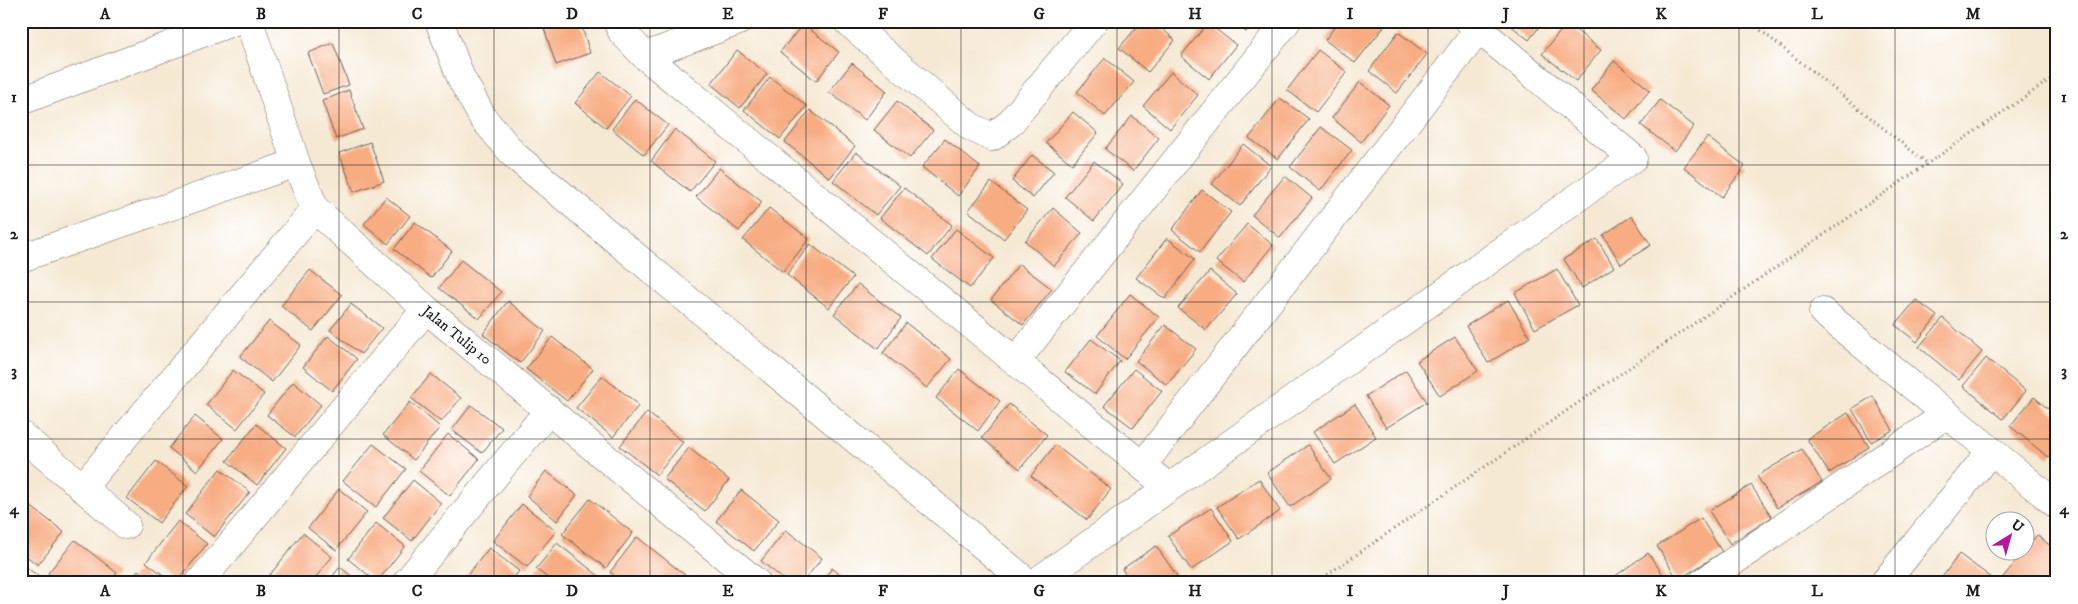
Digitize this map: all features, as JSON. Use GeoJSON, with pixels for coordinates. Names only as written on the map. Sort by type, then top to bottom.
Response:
{"type":"FeatureCollection","features":[{"type":"Feature","properties":{"kind":"street"},"geometry":{"type":"LineString","coordinates":[[21,101],[235,21]]}},
{"type":"Feature","properties":{"kind":"street","name":"Jalan Tulip 10"},"geometry":{"type":"LineString","coordinates":[[249,21],[296,163],[315,209],[426,309],[757,583]]}},
{"type":"Feature","properties":{"kind":"street"},"geometry":{"type":"LineString","coordinates":[[439,21],[461,78],[483,118],[515,156],[1028,583]]}},
{"type":"Feature","properties":{"kind":"street"},"geometry":{"type":"LineString","coordinates":[[617,21],[622,32],[645,56],[1168,488]]}},
{"type":"Feature","properties":{"kind":"street"},"geometry":{"type":"LineString","coordinates":[[645,56],[739,21]]}},
{"type":"Feature","properties":{"kind":"street"},"geometry":{"type":"LineString","coordinates":[[847,21],[971,127],[992,137],[1009,124],[1094,21]]}},
{"type":"Feature","properties":{"kind":"street"},"geometry":{"type":"LineString","coordinates":[[1016,361],[1287,21]]}},
{"type":"Feature","properties":{"kind":"street"},"geometry":{"type":"LineString","coordinates":[[1035,583],[1633,158],[1474,25],[1142,466]]}},
{"type":"Feature","properties":{"kind":"street"},"geometry":{"type":"LineString","coordinates":[[21,258],[296,163]]}},
{"type":"Feature","properties":{"kind":"street"},"geometry":{"type":"LineString","coordinates":[[82,488],[315,209]]}},
{"type":"Feature","properties":{"kind":"street"},"geometry":{"type":"LineString","coordinates":[[200,583],[426,309]]}},
{"type":"Feature","properties":{"kind":"street"},"geometry":{"type":"LineString","coordinates":[[1823,312],[2057,505]]}},
{"type":"Feature","properties":{"kind":"street"},"geometry":{"type":"LineString","coordinates":[[406,583],[549,410]]}},
{"type":"Feature","properties":{"kind":"street"},"geometry":{"type":"LineString","coordinates":[[1702,583],[1947,414]]}},
{"type":"Feature","properties":{"kind":"street"},"geometry":{"type":"LineString","coordinates":[[21,435],[126,525]]}},
{"type":"Feature","properties":{"kind":"street"},"geometry":{"type":"LineString","coordinates":[[1884,583],[1991,450]]}},
{"type":"Feature","properties":{"kind":"path"},"geometry":{"type":"LineString","coordinates":[[1750,21],[1927,163]]}},
{"type":"Feature","properties":{"kind":"path"},"geometry":{"type":"LineString","coordinates":[[1315,583],[2057,75]]}},
{"type":"Feature","properties":{"kind":"building"},"geometry":{"type":"Polygon","coordinates":[[[555,21],[580,21],[590,53],[556,65],[543,25],[555,21]]]}},
{"type":"Feature","properties":{"kind":"building"},"geometry":{"type":"Polygon","coordinates":[[[1142,21],[1153,21],[1175,40],[1148,72],[1119,48],[1142,21]]]}},
{"type":"Feature","properties":{"kind":"building"},"geometry":{"type":"Polygon","coordinates":[[[1233,21],[1255,21],[1246,32],[1233,21]]]}},
{"type":"Feature","properties":{"kind":"building"},"geometry":{"type":"Polygon","coordinates":[[[1339,21],[1385,21],[1387,23],[1355,63],[1325,40],[1339,21]]]}},
{"type":"Feature","properties":{"kind":"building"},"geometry":{"type":"Polygon","coordinates":[[[1505,21],[1544,21],[1529,40],[1505,21]]]}},
{"type":"Feature","properties":{"kind":"building"},"geometry":{"type":"Polygon","coordinates":[[[1208,23],[1236,45],[1209,79],[1181,56],[1208,23]]]}},
{"type":"Feature","properties":{"kind":"building"},"geometry":{"type":"Polygon","coordinates":[[[1567,23],[1601,50],[1576,81],[1542,54],[1567,23]]]}},
{"type":"Feature","properties":{"kind":"building"},"geometry":{"type":"Polygon","coordinates":[[[803,24],[839,52],[816,81],[780,52],[803,24]]]}},
{"type":"Feature","properties":{"kind":"building"},"geometry":{"type":"Polygon","coordinates":[[[1398,32],[1427,54],[1397,93],[1369,71],[1398,32]]]}},
{"type":"Feature","properties":{"kind":"building"},"geometry":{"type":"Polygon","coordinates":[[[333,43],[349,85],[323,94],[308,53],[333,43]]]}},
{"type":"Feature","properties":{"kind":"building"},"geometry":{"type":"Polygon","coordinates":[[[737,50],[767,74],[740,108],[711,84],[737,50]]]}},
{"type":"Feature","properties":{"kind":"building"},"geometry":{"type":"Polygon","coordinates":[[[1318,50],[1347,72],[1316,112],[1287,90],[1318,50]]]}},
{"type":"Feature","properties":{"kind":"building"},"geometry":{"type":"Polygon","coordinates":[[[1105,58],[1134,82],[1105,116],[1077,92],[1105,58]]]}},
{"type":"Feature","properties":{"kind":"building"},"geometry":{"type":"Polygon","coordinates":[[[1614,61],[1650,90],[1626,119],[1591,90],[1614,61]]]}},
{"type":"Feature","properties":{"kind":"building"},"geometry":{"type":"Polygon","coordinates":[[[852,63],[887,91],[865,120],[829,92],[852,63]]]}},
{"type":"Feature","properties":{"kind":"building"},"geometry":{"type":"Polygon","coordinates":[[[600,72],[631,96],[606,128],[575,103],[600,72]]]}},
{"type":"Feature","properties":{"kind":"building"},"geometry":{"type":"Polygon","coordinates":[[[1171,72],[1198,95],[1170,129],[1143,106],[1171,72]]]}},
{"type":"Feature","properties":{"kind":"building"},"geometry":{"type":"Polygon","coordinates":[[[770,77],[807,106],[780,139],[744,110],[770,77]]]}},
{"type":"Feature","properties":{"kind":"building"},"geometry":{"type":"Polygon","coordinates":[[[1360,82],[1389,105],[1361,142],[1332,118],[1360,82]]]}},
{"type":"Feature","properties":{"kind":"building"},"geometry":{"type":"Polygon","coordinates":[[[349,90],[363,129],[336,139],[322,101],[349,90]]]}},
{"type":"Feature","properties":{"kind":"building"},"geometry":{"type":"Polygon","coordinates":[[[1280,98],[1309,119],[1278,159],[1249,138],[1280,98]]]}},
{"type":"Feature","properties":{"kind":"building"},"geometry":{"type":"Polygon","coordinates":[[[635,99],[668,125],[644,155],[612,129],[635,99]]]}},
{"type":"Feature","properties":{"kind":"building"},"geometry":{"type":"Polygon","coordinates":[[[1660,100],[1694,126],[1675,151],[1641,125],[1660,100]]]}},
{"type":"Feature","properties":{"kind":"building"},"geometry":{"type":"Polygon","coordinates":[[[897,101],[933,130],[910,158],[874,130],[897,101]]]}},
{"type":"Feature","properties":{"kind":"building"},"geometry":{"type":"Polygon","coordinates":[[[810,110],[855,146],[830,178],[785,142],[810,110]]]}},
{"type":"Feature","properties":{"kind":"building"},"geometry":{"type":"Polygon","coordinates":[[[1073,112],[1098,133],[1072,164],[1046,143],[1073,112]]]}},
{"type":"Feature","properties":{"kind":"building"},"geometry":{"type":"Polygon","coordinates":[[[1132,116],[1159,138],[1133,171],[1105,149],[1132,116]]]}},
{"type":"Feature","properties":{"kind":"building"},"geometry":{"type":"Polygon","coordinates":[[[1321,127],[1352,150],[1320,191],[1290,167],[1321,127]]]}},
{"type":"Feature","properties":{"kind":"building"},"geometry":{"type":"Polygon","coordinates":[[[675,129],[715,161],[690,192],[651,161],[675,129]]]}},
{"type":"Feature","properties":{"kind":"building"},"geometry":{"type":"Polygon","coordinates":[[[1707,137],[1745,166],[1722,197],[1684,167],[1707,137]]]}},
{"type":"Feature","properties":{"kind":"building"},"geometry":{"type":"Polygon","coordinates":[[[945,139],[980,167],[958,196],[922,167],[945,139]]]}},
{"type":"Feature","properties":{"kind":"building"},"geometry":{"type":"Polygon","coordinates":[[[370,142],[384,181],[354,192],[339,153],[370,142]]]}},
{"type":"Feature","properties":{"kind":"building"},"geometry":{"type":"Polygon","coordinates":[[[1243,144],[1271,166],[1240,206],[1212,184],[1243,144]]]}},
{"type":"Feature","properties":{"kind":"building"},"geometry":{"type":"Polygon","coordinates":[[[856,152],[900,186],[876,215],[833,181],[856,152]]]}},
{"type":"Feature","properties":{"kind":"building"},"geometry":{"type":"Polygon","coordinates":[[[1032,155],[1054,172],[1033,198],[1012,181],[1032,155]]]}},
{"type":"Feature","properties":{"kind":"building"},"geometry":{"type":"Polygon","coordinates":[[[1094,161],[1123,184],[1094,221],[1065,197],[1094,161]]]}},
{"type":"Feature","properties":{"kind":"building"},"geometry":{"type":"Polygon","coordinates":[[[719,168],[762,202],[739,231],[696,197],[719,168]]]}},
{"type":"Feature","properties":{"kind":"building"},"geometry":{"type":"Polygon","coordinates":[[[1285,176],[1312,198],[1280,238],[1252,215],[1285,176]]]}},
{"type":"Feature","properties":{"kind":"building"},"geometry":{"type":"Polygon","coordinates":[[[991,182],[1027,210],[1004,239],[968,211],[991,182]]]}},
{"type":"Feature","properties":{"kind":"building"},"geometry":{"type":"Polygon","coordinates":[[[904,188],[952,225],[928,256],[880,218],[904,188]]]}},
{"type":"Feature","properties":{"kind":"building"},"geometry":{"type":"Polygon","coordinates":[[[1202,190],[1231,212],[1200,252],[1172,230],[1202,190]]]}},
{"type":"Feature","properties":{"kind":"building"},"geometry":{"type":"Polygon","coordinates":[[[386,197],[410,216],[388,244],[364,224],[386,197]]]}},
{"type":"Feature","properties":{"kind":"building"},"geometry":{"type":"Polygon","coordinates":[[[769,208],[809,239],[783,272],[743,240],[769,208]]]}},
{"type":"Feature","properties":{"kind":"building"},"geometry":{"type":"Polygon","coordinates":[[[1053,208],[1082,233],[1054,266],[1025,241],[1053,208]]]}},
{"type":"Feature","properties":{"kind":"building"},"geometry":{"type":"Polygon","coordinates":[[[1632,216],[1651,245],[1621,264],[1603,235],[1632,216]]]}},
{"type":"Feature","properties":{"kind":"building"},"geometry":{"type":"Polygon","coordinates":[[[415,222],[452,251],[431,278],[394,249],[415,222]]]}},
{"type":"Feature","properties":{"kind":"building"},"geometry":{"type":"Polygon","coordinates":[[[1247,224],[1273,245],[1243,282],[1216,261],[1247,224]]]}},
{"type":"Feature","properties":{"kind":"building"},"geometry":{"type":"Polygon","coordinates":[[[956,229],[994,258],[970,288],[932,259],[956,229]]]}},
{"type":"Feature","properties":{"kind":"building"},"geometry":{"type":"Polygon","coordinates":[[[1167,238],[1195,259],[1165,299],[1136,278],[1167,238]]]}},
{"type":"Feature","properties":{"kind":"building"},"geometry":{"type":"Polygon","coordinates":[[[1597,239],[1614,267],[1582,288],[1564,259],[1597,239]]]}},
{"type":"Feature","properties":{"kind":"building"},"geometry":{"type":"Polygon","coordinates":[[[810,244],[853,277],[829,308],[787,275],[810,244]]]}},
{"type":"Feature","properties":{"kind":"building"},"geometry":{"type":"Polygon","coordinates":[[[461,260],[501,292],[479,319],[439,288],[461,260]]]}},
{"type":"Feature","properties":{"kind":"building"},"geometry":{"type":"Polygon","coordinates":[[[1019,264],[1052,289],[1023,325],[991,300],[1019,264]]]}},
{"type":"Feature","properties":{"kind":"building"},"geometry":{"type":"Polygon","coordinates":[[[1557,269],[1578,305],[1535,329],[1515,293],[1557,269]]]}},
{"type":"Feature","properties":{"kind":"building"},"geometry":{"type":"Polygon","coordinates":[[[310,270],[342,295],[313,331],[281,306],[310,270]]]}},
{"type":"Feature","properties":{"kind":"building"},"geometry":{"type":"Polygon","coordinates":[[[1210,271],[1237,294],[1206,330],[1178,308],[1210,271]]]}},
{"type":"Feature","properties":{"kind":"building"},"geometry":{"type":"Polygon","coordinates":[[[858,284],[901,318],[878,349],[834,314],[858,284]]]}},
{"type":"Feature","properties":{"kind":"building"},"geometry":{"type":"Polygon","coordinates":[[[1130,294],[1159,317],[1125,359],[1097,336],[1130,294]]]}},
{"type":"Feature","properties":{"kind":"building"},"geometry":{"type":"Polygon","coordinates":[[[1508,300],[1530,337],[1488,363],[1466,326],[1508,300]]]}},
{"type":"Feature","properties":{"kind":"building"},"geometry":{"type":"Polygon","coordinates":[[[1916,300],[1937,316],[1917,342],[1895,325],[1916,300]]]}},
{"type":"Feature","properties":{"kind":"building"},"geometry":{"type":"Polygon","coordinates":[[[508,301],[545,331],[520,363],[483,334],[508,301]]]}},
{"type":"Feature","properties":{"kind":"building"},"geometry":{"type":"Polygon","coordinates":[[[351,304],[382,328],[361,354],[330,330],[351,304]]]}},
{"type":"Feature","properties":{"kind":"building"},"geometry":{"type":"Polygon","coordinates":[[[1943,318],[1982,352],[1959,380],[1919,347],[1943,318]]]}},
{"type":"Feature","properties":{"kind":"building"},"geometry":{"type":"Polygon","coordinates":[[[269,321],[301,345],[272,382],[240,357],[269,321]]]}},
{"type":"Feature","properties":{"kind":"building"},"geometry":{"type":"Polygon","coordinates":[[[906,323],[951,359],[927,388],[883,353],[906,323]]]}},
{"type":"Feature","properties":{"kind":"building"},"geometry":{"type":"Polygon","coordinates":[[[1165,325],[1196,349],[1167,385],[1136,361],[1165,325]]]}},
{"type":"Feature","properties":{"kind":"building"},"geometry":{"type":"Polygon","coordinates":[[[328,336],[357,359],[332,391],[303,367],[328,336]]]}},
{"type":"Feature","properties":{"kind":"building"},"geometry":{"type":"Polygon","coordinates":[[[552,337],[593,369],[567,401],[526,369],[552,337]]]}},
{"type":"Feature","properties":{"kind":"building"},"geometry":{"type":"Polygon","coordinates":[[[1455,337],[1478,371],[1440,396],[1417,361],[1455,337]]]}},
{"type":"Feature","properties":{"kind":"building"},"geometry":{"type":"Polygon","coordinates":[[[1091,339],[1120,361],[1095,394],[1065,372],[1091,339]]]}},
{"type":"Feature","properties":{"kind":"building"},"geometry":{"type":"Polygon","coordinates":[[[1986,358],[2026,391],[2003,419],[1963,386],[1986,358]]]}},
{"type":"Feature","properties":{"kind":"building"},"geometry":{"type":"Polygon","coordinates":[[[959,369],[1000,401],[978,431],[936,398],[959,369]]]}},
{"type":"Feature","properties":{"kind":"building"},"geometry":{"type":"Polygon","coordinates":[[[1134,369],[1162,391],[1133,428],[1104,406],[1134,369]]]}},
{"type":"Feature","properties":{"kind":"building"},"geometry":{"type":"Polygon","coordinates":[[[233,370],[264,394],[237,429],[206,405],[233,370]]]}},
{"type":"Feature","properties":{"kind":"building"},"geometry":{"type":"Polygon","coordinates":[[[1406,370],[1427,402],[1386,428],[1366,396],[1406,370]]]}},
{"type":"Feature","properties":{"kind":"building"},"geometry":{"type":"Polygon","coordinates":[[[431,374],[461,398],[441,422],[411,398],[431,374]]]}},
{"type":"Feature","properties":{"kind":"building"},"geometry":{"type":"Polygon","coordinates":[[[602,376],[639,405],[613,437],[576,408],[602,376]]]}},
{"type":"Feature","properties":{"kind":"building"},"geometry":{"type":"Polygon","coordinates":[[[293,382],[321,405],[295,437],[267,415],[293,382]]]}},
{"type":"Feature","properties":{"kind":"building"},"geometry":{"type":"Polygon","coordinates":[[[1873,396],[1893,430],[1871,442],[1852,409],[1873,396]]]}},
{"type":"Feature","properties":{"kind":"building"},"geometry":{"type":"Polygon","coordinates":[[[2034,397],[2057,416],[2057,448],[2049,458],[2010,426],[2034,397]]]}},
{"type":"Feature","properties":{"kind":"building"},"geometry":{"type":"Polygon","coordinates":[[[410,402],[440,427],[414,460],[383,435],[410,402]]]}},
{"type":"Feature","properties":{"kind":"building"},"geometry":{"type":"Polygon","coordinates":[[[1009,404],[1047,435],[1020,469],[982,438],[1009,404]]]}},
{"type":"Feature","properties":{"kind":"building"},"geometry":{"type":"Polygon","coordinates":[[[1355,404],[1376,437],[1335,464],[1313,432],[1355,404]]]}},
{"type":"Feature","properties":{"kind":"building"},"geometry":{"type":"Polygon","coordinates":[[[471,405],[502,428],[482,453],[452,430],[471,405]]]}},
{"type":"Feature","properties":{"kind":"building"},"geometry":{"type":"Polygon","coordinates":[[[647,412],[683,442],[657,475],[620,446],[647,412]]]}},
{"type":"Feature","properties":{"kind":"building"},"geometry":{"type":"Polygon","coordinates":[[[1848,413],[1869,447],[1829,473],[1807,439],[1848,413]]]}},
{"type":"Feature","properties":{"kind":"building"},"geometry":{"type":"Polygon","coordinates":[[[195,416],[223,439],[197,471],[169,448],[195,416]]]}},
{"type":"Feature","properties":{"kind":"building"},"geometry":{"type":"Polygon","coordinates":[[[256,424],[286,448],[257,485],[227,461],[256,424]]]}},
{"type":"Feature","properties":{"kind":"building"},"geometry":{"type":"Polygon","coordinates":[[[448,434],[479,459],[450,496],[419,471],[448,434]]]}},
{"type":"Feature","properties":{"kind":"building"},"geometry":{"type":"Polygon","coordinates":[[[373,444],[406,469],[376,507],[343,481],[373,444]]]}},
{"type":"Feature","properties":{"kind":"building"},"geometry":{"type":"Polygon","coordinates":[[[1055,445],[1111,489],[1087,520],[1031,476],[1055,445]]]}},
{"type":"Feature","properties":{"kind":"building"},"geometry":{"type":"Polygon","coordinates":[[[1308,445],[1331,479],[1290,507],[1267,473],[1308,445]]]}},
{"type":"Feature","properties":{"kind":"building"},"geometry":{"type":"Polygon","coordinates":[[[689,448],[729,480],[705,511],[664,479],[689,448]]]}},
{"type":"Feature","properties":{"kind":"building"},"geometry":{"type":"Polygon","coordinates":[[[1802,449],[1822,482],[1777,508],[1757,476],[1802,449]]]}},
{"type":"Feature","properties":{"kind":"building"},"geometry":{"type":"Polygon","coordinates":[[[156,461],[188,486],[159,523],[127,498],[156,461]]]}},
{"type":"Feature","properties":{"kind":"building"},"geometry":{"type":"Polygon","coordinates":[[[220,469],[250,492],[214,537],[185,514],[220,469]]]}},
{"type":"Feature","properties":{"kind":"building"},"geometry":{"type":"Polygon","coordinates":[[[546,471],[577,495],[557,521],[527,496],[546,471]]]}},
{"type":"Feature","properties":{"kind":"building"},"geometry":{"type":"Polygon","coordinates":[[[1259,479],[1280,511],[1239,539],[1217,507],[1259,479]]]}},
{"type":"Feature","properties":{"kind":"building"},"geometry":{"type":"Polygon","coordinates":[[[413,480],[441,503],[412,541],[383,518],[413,480]]]}},
{"type":"Feature","properties":{"kind":"building"},"geometry":{"type":"Polygon","coordinates":[[[1751,485],[1772,517],[1730,544],[1709,511],[1751,485]]]}},
{"type":"Feature","properties":{"kind":"building"},"geometry":{"type":"Polygon","coordinates":[[[339,489],[367,512],[336,550],[308,528],[339,489]]]}},
{"type":"Feature","properties":{"kind":"building"},"geometry":{"type":"Polygon","coordinates":[[[741,490],[779,520],[754,551],[716,521],[741,490]]]}},
{"type":"Feature","properties":{"kind":"building"},"geometry":{"type":"Polygon","coordinates":[[[590,499],[633,533],[606,568],[562,534],[590,499]]]}},
{"type":"Feature","properties":{"kind":"building"},"geometry":{"type":"Polygon","coordinates":[[[522,504],[556,531],[527,567],[493,541],[522,504]]]}},
{"type":"Feature","properties":{"kind":"building"},"geometry":{"type":"Polygon","coordinates":[[[29,505],[64,532],[38,565],[21,552],[21,515],[29,505]]]}},
{"type":"Feature","properties":{"kind":"building"},"geometry":{"type":"Polygon","coordinates":[[[1211,508],[1233,541],[1191,570],[1168,536],[1211,508]]]}},
{"type":"Feature","properties":{"kind":"building"},"geometry":{"type":"Polygon","coordinates":[[[1701,518],[1722,552],[1678,580],[1657,546],[1701,518]]]}},
{"type":"Feature","properties":{"kind":"building"},"geometry":{"type":"Polygon","coordinates":[[[178,521],[207,544],[176,583],[174,583],[146,562],[178,521]]]}},
{"type":"Feature","properties":{"kind":"building"},"geometry":{"type":"Polygon","coordinates":[[[376,523],[405,546],[377,582],[348,559],[376,523]]]}},
{"type":"Feature","properties":{"kind":"building"},"geometry":{"type":"Polygon","coordinates":[[[786,530],[822,558],[802,583],[788,583],[761,561],[786,530]]]}},
{"type":"Feature","properties":{"kind":"building"},"geometry":{"type":"Polygon","coordinates":[[[303,533],[332,557],[311,583],[276,583],[269,576],[303,533]]]}},
{"type":"Feature","properties":{"kind":"building"},"geometry":{"type":"Polygon","coordinates":[[[2037,535],[2057,551],[2057,580],[2055,583],[2002,583],[2000,581],[2015,562],[2036,562],[2037,535]]]}},
{"type":"Feature","properties":{"kind":"building"},"geometry":{"type":"Polygon","coordinates":[[[637,537],[685,575],[679,583],[624,583],[610,572],[637,537]]]}},
{"type":"Feature","properties":{"kind":"building"},"geometry":{"type":"Polygon","coordinates":[[[75,540],[117,573],[110,583],[60,583],[48,573],[75,540]]]}},
{"type":"Feature","properties":{"kind":"building"},"geometry":{"type":"Polygon","coordinates":[[[557,543],[599,576],[594,583],[554,583],[536,569],[557,543]]]}},
{"type":"Feature","properties":{"kind":"building"},"geometry":{"type":"Polygon","coordinates":[[[1156,546],[1177,576],[1167,583],[1131,583],[1122,569],[1156,546]]]}},
{"type":"Feature","properties":{"kind":"building"},"geometry":{"type":"Polygon","coordinates":[[[489,548],[519,571],[510,583],[461,583],[489,548]]]}},
{"type":"Feature","properties":{"kind":"building"},"geometry":{"type":"Polygon","coordinates":[[[1648,553],[1669,583],[1614,583],[1611,579],[1648,553]]]}},
{"type":"Feature","properties":{"kind":"building"},"geometry":{"type":"Polygon","coordinates":[[[1959,554],[1992,578],[1988,583],[1938,583],[1959,554]]]}},
{"type":"Feature","properties":{"kind":"building"},"geometry":{"type":"Polygon","coordinates":[[[21,563],[38,576],[33,583],[21,583],[21,563]]]}},
{"type":"Feature","properties":{"kind":"building"},"geometry":{"type":"Polygon","coordinates":[[[340,567],[360,583],[327,583],[340,567]]]}},
{"type":"Feature","properties":{"kind":"building"},"geometry":{"type":"Polygon","coordinates":[[[832,568],[851,583],[821,583],[832,568]]]}},
{"type":"Feature","properties":{"kind":"building"},"geometry":{"type":"Polygon","coordinates":[[[138,570],[154,583],[128,583],[138,570]]]}}]}
